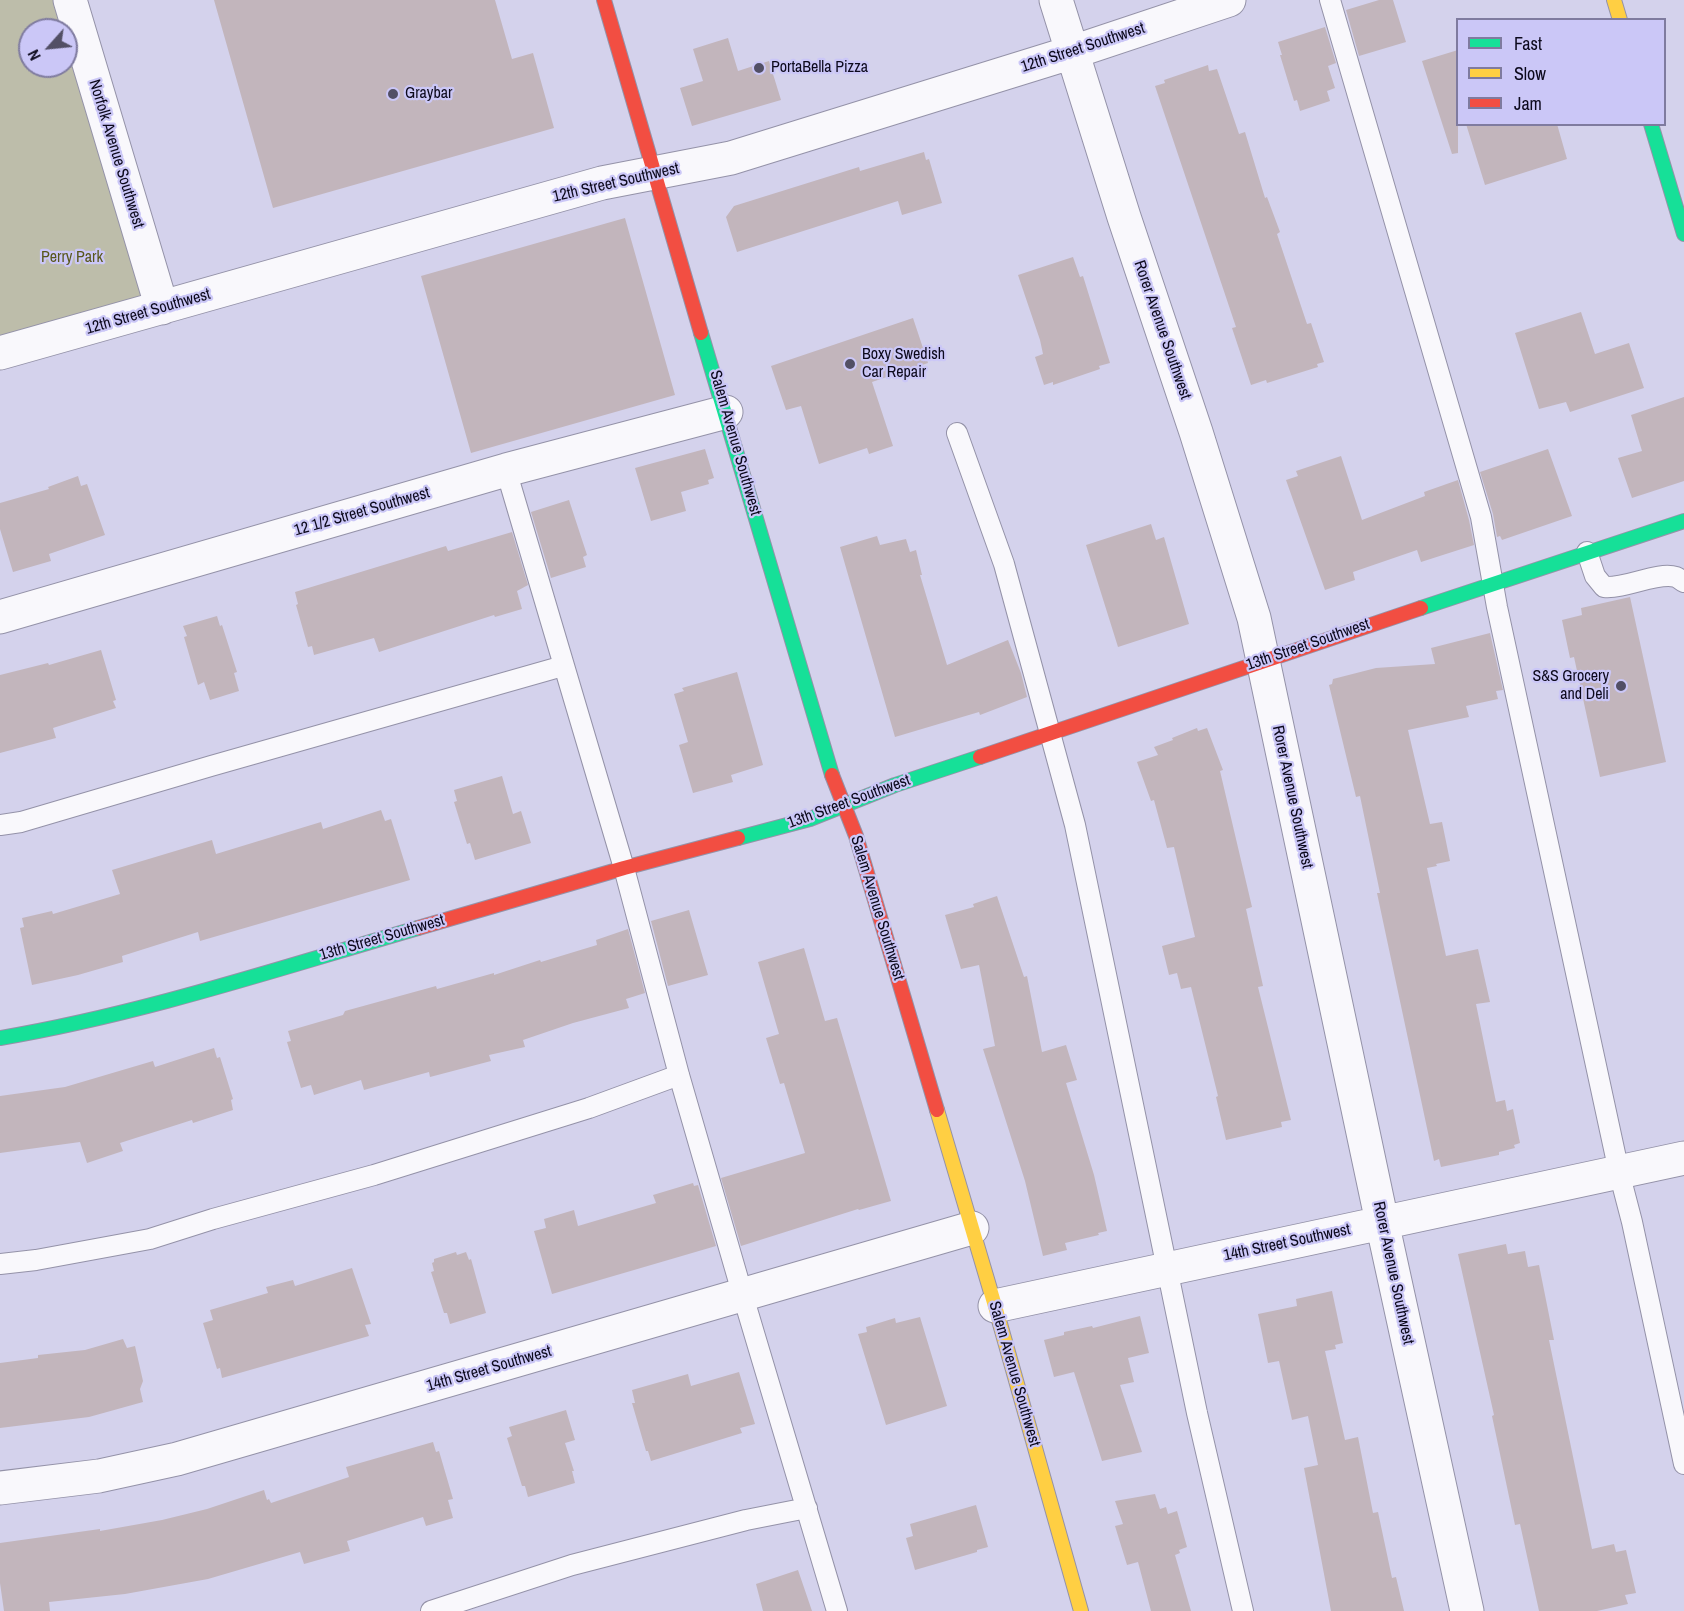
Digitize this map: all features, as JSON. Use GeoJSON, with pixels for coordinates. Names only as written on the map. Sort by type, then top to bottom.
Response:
{"type":"FeatureCollection","features":[{"type":"Feature","properties":{"kind":"street","name":"Norfolk Avenue Southwest"},"geometry":{"type":"LineString","coordinates":[[70,0],[162,308]]}},
{"type":"Feature","properties":{"kind":"street","name":"Salem Avenue Southwest"},"geometry":{"type":"LineString","coordinates":[[604,0],[828,765],[856,836],[995,1306],[1081,1611]]}},
{"type":"Feature","properties":{"kind":"street","name":"Rorer Avenue Southwest"},"geometry":{"type":"LineString","coordinates":[[1056,0],[1254,618],[1467,1611]]}},
{"type":"Feature","properties":{"kind":"street","name":"12th Street Southwest"},"geometry":{"type":"LineString","coordinates":[[0,353],[602,183],[731,158],[1073,52],[1229,0]]}},
{"type":"Feature","properties":{"kind":"street"},"geometry":{"type":"LineString","coordinates":[[1614,0],[1619,18]]}},
{"type":"Feature","properties":{"kind":"street"},"geometry":{"type":"LineString","coordinates":[[1652,126],[1684,234]]}},
{"type":"Feature","properties":{"kind":"street","name":"12 1/2 Street Southwest"},"geometry":{"type":"LineString","coordinates":[[0,617],[506,470],[726,412]]}},
{"type":"Feature","properties":{"kind":"street","name":"13th Street Southwest"},"geometry":{"type":"LineString","coordinates":[[0,1038],[59,1028],[138,1009],[624,868],[810,819],[895,785],[1684,521]]}},
{"type":"Feature","properties":{"kind":"street","name":"14th Street Southwest"},"geometry":{"type":"LineString","coordinates":[[995,1306],[1684,1158]]}},
{"type":"Feature","properties":{"kind":"street","name":"14th Street Southwest"},"geometry":{"type":"LineString","coordinates":[[0,1488],[99,1476],[177,1459],[972,1228]]}},
{"type":"Feature","properties":{"kind":"lane"},"geometry":{"type":"LineString","coordinates":[[1330,0],[1478,506],[1497,607],[1618,1172],[1632,1222],[1684,1464]]}},
{"type":"Feature","properties":{"kind":"lane"},"geometry":{"type":"LineString","coordinates":[[957,433],[1004,564],[1049,734],[1076,825],[1197,1413],[1243,1611]]}},
{"type":"Feature","properties":{"kind":"lane"},"geometry":{"type":"LineString","coordinates":[[506,470],[624,868],[679,1075],[743,1296],[837,1611]]}},
{"type":"Feature","properties":{"kind":"lane"},"geometry":{"type":"LineString","coordinates":[[1587,552],[1595,576],[1604,587],[1616,588],[1658,578],[1676,577],[1684,582]]}},
{"type":"Feature","properties":{"kind":"lane"},"geometry":{"type":"LineString","coordinates":[[0,825],[21,822],[211,765],[563,666]]}},
{"type":"Feature","properties":{"kind":"lane"},"geometry":{"type":"LineString","coordinates":[[0,1264],[36,1260],[150,1239],[213,1219],[374,1175],[578,1112],[679,1075]]}},
{"type":"Feature","properties":{"kind":"lane"},"geometry":{"type":"LineString","coordinates":[[432,1611],[572,1565],[746,1520],[807,1508]]}},
{"type":"Feature","properties":{"kind":"green space","name":"Perry Park"},"geometry":{"type":"Polygon","coordinates":[[[0,0],[70,0],[75,18],[18,18],[18,78],[78,78],[78,27],[162,308],[0,353],[0,0]]]}},
{"type":"Feature","properties":{"kind":"building","name":"Graybar"},"geometry":{"type":"Polygon","coordinates":[[[214,0],[495,0],[512,59],[533,53],[554,128],[273,208],[214,0]]]}},
{"type":"Feature","properties":{"kind":"building"},"geometry":{"type":"Polygon","coordinates":[[[1379,0],[1393,0],[1406,42],[1359,56],[1346,10],[1379,0]]]}},
{"type":"Feature","properties":{"kind":"building"},"geometry":{"type":"Polygon","coordinates":[[[1325,27],[1336,63],[1328,66],[1335,88],[1327,91],[1330,101],[1300,111],[1297,100],[1294,101],[1278,42],[1325,27]]]}},
{"type":"Feature","properties":{"kind":"building"},"geometry":{"type":"Polygon","coordinates":[[[728,38],[738,71],[769,61],[781,100],[692,126],[680,88],[703,81],[693,49],[728,38]]]}},
{"type":"Feature","properties":{"kind":"building"},"geometry":{"type":"Polygon","coordinates":[[[1456,51],[1458,153],[1452,154],[1422,61],[1456,51]]]}},
{"type":"Feature","properties":{"kind":"building"},"geometry":{"type":"Polygon","coordinates":[[[1208,65],[1209,71],[1217,69],[1239,134],[1245,132],[1265,198],[1267,197],[1280,232],[1277,234],[1307,324],[1311,323],[1324,362],[1317,364],[1318,367],[1267,383],[1266,380],[1251,385],[1232,328],[1236,327],[1155,86],[1165,83],[1164,80],[1208,65]]]}},
{"type":"Feature","properties":{"kind":"building"},"geometry":{"type":"Polygon","coordinates":[[[1467,126],[1558,126],[1567,159],[1485,185],[1467,126]]]}},
{"type":"Feature","properties":{"kind":"building"},"geometry":{"type":"Polygon","coordinates":[[[924,152],[926,160],[929,159],[942,203],[902,215],[898,201],[737,252],[726,217],[734,206],[859,167],[860,171],[924,152]]]}},
{"type":"Feature","properties":{"kind":"building"},"geometry":{"type":"Polygon","coordinates":[[[625,218],[675,395],[471,453],[421,276],[625,218]]]}},
{"type":"Feature","properties":{"kind":"building"},"geometry":{"type":"Polygon","coordinates":[[[1073,257],[1080,277],[1083,276],[1110,363],[1099,366],[1100,369],[1053,385],[1053,382],[1044,385],[1035,357],[1043,354],[1040,340],[1018,275],[1073,257]]]}},
{"type":"Feature","properties":{"kind":"building"},"geometry":{"type":"Polygon","coordinates":[[[1581,312],[1595,354],[1629,343],[1644,388],[1570,412],[1566,402],[1539,409],[1515,333],[1581,312]]]}},
{"type":"Feature","properties":{"kind":"building"},"geometry":{"type":"Polygon","coordinates":[[[913,318],[928,363],[872,382],[893,446],[869,454],[867,448],[819,464],[801,406],[786,410],[771,366],[913,318]]]}},
{"type":"Feature","properties":{"kind":"building"},"geometry":{"type":"Polygon","coordinates":[[[1684,397],[1684,481],[1632,498],[1618,458],[1642,451],[1631,415],[1684,397]]]}},
{"type":"Feature","properties":{"kind":"building"},"geometry":{"type":"Polygon","coordinates":[[[705,449],[714,478],[708,480],[709,484],[681,492],[686,511],[651,521],[635,468],[705,449]]]}},
{"type":"Feature","properties":{"kind":"building"},"geometry":{"type":"Polygon","coordinates":[[[1548,449],[1572,516],[1502,540],[1500,536],[1497,537],[1493,514],[1480,472],[1548,449]]]}},
{"type":"Feature","properties":{"kind":"building"},"geometry":{"type":"Polygon","coordinates":[[[1341,456],[1362,520],[1425,496],[1424,492],[1458,480],[1474,545],[1421,562],[1417,550],[1353,572],[1355,580],[1325,590],[1286,480],[1298,476],[1296,471],[1341,456]]]}},
{"type":"Feature","properties":{"kind":"building"},"geometry":{"type":"Polygon","coordinates":[[[78,476],[81,486],[87,484],[105,535],[49,554],[51,561],[13,572],[0,529],[0,503],[49,489],[48,487],[78,476]]]}},
{"type":"Feature","properties":{"kind":"building"},"geometry":{"type":"Polygon","coordinates":[[[569,500],[587,555],[583,557],[586,567],[551,578],[531,512],[569,500]]]}},
{"type":"Feature","properties":{"kind":"building"},"geometry":{"type":"Polygon","coordinates":[[[1151,524],[1156,540],[1164,537],[1189,624],[1118,647],[1086,545],[1151,524]]]}},
{"type":"Feature","properties":{"kind":"building"},"geometry":{"type":"Polygon","coordinates":[[[512,532],[528,585],[517,591],[522,609],[495,617],[494,615],[379,652],[374,638],[314,655],[312,646],[308,647],[296,605],[298,604],[295,592],[446,546],[448,551],[512,532]]]}},
{"type":"Feature","properties":{"kind":"building"},"geometry":{"type":"Polygon","coordinates":[[[877,536],[880,545],[906,539],[910,552],[916,550],[922,575],[920,575],[947,665],[1008,640],[1021,673],[1027,697],[980,715],[979,712],[895,737],[840,547],[877,536]]]}},
{"type":"Feature","properties":{"kind":"building"},"geometry":{"type":"Polygon","coordinates":[[[1630,597],[1666,762],[1600,777],[1574,657],[1570,658],[1562,620],[1582,615],[1581,608],[1630,597]]]}},
{"type":"Feature","properties":{"kind":"building"},"geometry":{"type":"Polygon","coordinates":[[[217,616],[237,672],[234,673],[239,691],[210,700],[204,682],[198,685],[183,626],[217,616]]]}},
{"type":"Feature","properties":{"kind":"building"},"geometry":{"type":"Polygon","coordinates":[[[1490,633],[1503,690],[1496,691],[1498,699],[1466,706],[1469,717],[1408,730],[1430,824],[1442,822],[1450,861],[1427,868],[1446,956],[1478,949],[1490,1002],[1476,1004],[1496,1102],[1505,1100],[1507,1111],[1513,1109],[1520,1143],[1514,1145],[1515,1148],[1499,1152],[1499,1155],[1441,1167],[1439,1159],[1434,1161],[1377,893],[1380,893],[1360,796],[1356,797],[1329,685],[1332,684],[1333,679],[1376,668],[1435,664],[1431,648],[1490,633]]]}},
{"type":"Feature","properties":{"kind":"building"},"geometry":{"type":"Polygon","coordinates":[[[101,650],[116,700],[113,701],[116,708],[53,728],[56,738],[0,753],[0,675],[48,663],[49,665],[101,650]]]}},
{"type":"Feature","properties":{"kind":"building"},"geometry":{"type":"Polygon","coordinates":[[[737,672],[763,765],[731,775],[733,782],[693,793],[679,745],[688,742],[674,694],[684,691],[682,688],[737,672]]]}},
{"type":"Feature","properties":{"kind":"building"},"geometry":{"type":"Polygon","coordinates":[[[1197,728],[1198,731],[1207,728],[1223,770],[1220,771],[1252,907],[1246,909],[1263,986],[1258,987],[1291,1120],[1281,1122],[1282,1127],[1226,1140],[1216,1097],[1218,1096],[1191,987],[1181,989],[1177,973],[1169,975],[1162,946],[1195,937],[1174,847],[1167,848],[1154,800],[1151,801],[1137,762],[1158,755],[1154,747],[1197,728]]]}},
{"type":"Feature","properties":{"kind":"building"},"geometry":{"type":"Polygon","coordinates":[[[502,776],[513,814],[521,811],[531,843],[475,860],[470,843],[467,844],[454,802],[457,801],[454,790],[502,776]]]}},
{"type":"Feature","properties":{"kind":"building"},"geometry":{"type":"Polygon","coordinates":[[[381,810],[385,821],[391,819],[410,880],[200,941],[198,932],[122,956],[123,962],[32,985],[20,928],[24,927],[22,918],[52,911],[53,914],[120,894],[112,870],[212,840],[216,854],[321,822],[323,829],[381,810]]]}},
{"type":"Feature","properties":{"kind":"building"},"geometry":{"type":"Polygon","coordinates":[[[997,896],[1024,977],[1027,976],[1042,1052],[1066,1045],[1077,1080],[1066,1083],[1094,1175],[1107,1231],[1065,1243],[1067,1250],[1043,1256],[1025,1181],[983,1049],[995,1046],[979,965],[961,969],[945,915],[974,907],[973,904],[997,896]]]}},
{"type":"Feature","properties":{"kind":"building"},"geometry":{"type":"Polygon","coordinates":[[[689,910],[708,975],[668,986],[651,921],[689,910]]]}},
{"type":"Feature","properties":{"kind":"building"},"geometry":{"type":"Polygon","coordinates":[[[628,929],[645,993],[626,999],[629,1008],[573,1023],[523,1040],[525,1047],[489,1055],[491,1061],[430,1077],[429,1072],[364,1090],[361,1080],[314,1095],[311,1085],[301,1088],[287,1042],[291,1041],[288,1031],[343,1015],[345,1011],[436,986],[437,989],[494,973],[494,975],[540,960],[541,962],[597,945],[596,940],[628,929]]]}},
{"type":"Feature","properties":{"kind":"building"},"geometry":{"type":"Polygon","coordinates":[[[804,948],[825,1021],[837,1018],[891,1201],[858,1209],[741,1246],[721,1178],[805,1153],[784,1083],[780,1084],[766,1038],[779,1034],[758,962],[804,948]]]}},
{"type":"Feature","properties":{"kind":"building"},"geometry":{"type":"Polygon","coordinates":[[[214,1048],[217,1058],[220,1057],[233,1099],[231,1100],[233,1110],[193,1123],[192,1120],[120,1143],[123,1151],[87,1163],[80,1142],[0,1153],[0,1096],[65,1087],[153,1061],[155,1067],[214,1048]]]}},
{"type":"Feature","properties":{"kind":"building"},"geometry":{"type":"Polygon","coordinates":[[[693,1183],[694,1186],[698,1185],[716,1246],[552,1294],[534,1231],[546,1228],[544,1219],[574,1210],[578,1226],[656,1203],[653,1195],[693,1183]]]}},
{"type":"Feature","properties":{"kind":"building"},"geometry":{"type":"Polygon","coordinates":[[[1506,1244],[1508,1254],[1525,1251],[1528,1267],[1539,1265],[1554,1340],[1549,1340],[1592,1549],[1614,1544],[1616,1552],[1626,1550],[1636,1593],[1625,1595],[1628,1604],[1597,1611],[1539,1611],[1520,1524],[1515,1525],[1492,1416],[1494,1415],[1458,1254],[1506,1244]]]}},
{"type":"Feature","properties":{"kind":"building"},"geometry":{"type":"Polygon","coordinates":[[[456,1252],[457,1255],[466,1252],[469,1260],[471,1259],[486,1313],[450,1324],[447,1313],[444,1313],[431,1272],[434,1271],[432,1263],[434,1259],[456,1252]]]}},
{"type":"Feature","properties":{"kind":"building"},"geometry":{"type":"Polygon","coordinates":[[[352,1268],[371,1324],[365,1325],[369,1336],[222,1378],[203,1323],[213,1320],[210,1310],[268,1293],[266,1287],[293,1280],[295,1286],[352,1268]]]}},
{"type":"Feature","properties":{"kind":"building"},"geometry":{"type":"Polygon","coordinates":[[[1332,1291],[1343,1343],[1335,1345],[1336,1349],[1325,1351],[1345,1440],[1358,1437],[1373,1513],[1378,1512],[1392,1578],[1396,1577],[1404,1611],[1331,1611],[1304,1468],[1318,1465],[1308,1416],[1292,1420],[1279,1361],[1268,1363],[1258,1314],[1297,1306],[1296,1299],[1332,1291]]]}},
{"type":"Feature","properties":{"kind":"building"},"geometry":{"type":"Polygon","coordinates":[[[1140,1316],[1149,1353],[1128,1358],[1134,1382],[1120,1385],[1142,1452],[1102,1461],[1074,1372],[1054,1377],[1044,1340],[1064,1335],[1064,1332],[1092,1326],[1093,1328],[1140,1316]]]}},
{"type":"Feature","properties":{"kind":"building"},"geometry":{"type":"Polygon","coordinates":[[[920,1317],[947,1406],[886,1425],[858,1334],[867,1332],[866,1327],[895,1318],[896,1323],[920,1317]]]}},
{"type":"Feature","properties":{"kind":"building"},"geometry":{"type":"Polygon","coordinates":[[[123,1339],[127,1348],[135,1346],[143,1381],[140,1389],[143,1402],[89,1417],[0,1428],[0,1363],[38,1358],[38,1355],[85,1350],[123,1339]]]}},
{"type":"Feature","properties":{"kind":"building"},"geometry":{"type":"Polygon","coordinates":[[[739,1372],[755,1424],[740,1428],[742,1433],[651,1461],[632,1403],[635,1403],[632,1390],[688,1374],[691,1386],[739,1372]]]}},
{"type":"Feature","properties":{"kind":"building"},"geometry":{"type":"Polygon","coordinates":[[[566,1410],[575,1440],[565,1443],[574,1471],[572,1471],[575,1483],[528,1497],[525,1486],[522,1486],[507,1438],[512,1436],[509,1427],[566,1410]]]}},
{"type":"Feature","properties":{"kind":"building"},"geometry":{"type":"Polygon","coordinates":[[[433,1442],[436,1452],[439,1451],[453,1499],[448,1500],[453,1518],[426,1526],[423,1517],[347,1541],[350,1551],[304,1564],[300,1552],[208,1579],[125,1594],[49,1602],[50,1611],[4,1611],[0,1583],[0,1543],[100,1529],[100,1531],[162,1520],[207,1509],[264,1490],[267,1500],[269,1499],[271,1503],[349,1477],[346,1467],[433,1442]]]}},
{"type":"Feature","properties":{"kind":"building"},"geometry":{"type":"Polygon","coordinates":[[[1155,1494],[1160,1509],[1166,1507],[1168,1514],[1177,1511],[1187,1547],[1179,1550],[1180,1553],[1175,1555],[1191,1611],[1151,1611],[1138,1562],[1127,1565],[1115,1526],[1123,1524],[1115,1501],[1155,1494]]]}},
{"type":"Feature","properties":{"kind":"building"},"geometry":{"type":"Polygon","coordinates":[[[976,1505],[988,1547],[915,1570],[906,1538],[913,1536],[910,1524],[976,1505]]]}},
{"type":"Feature","properties":{"kind":"building"},"geometry":{"type":"Polygon","coordinates":[[[798,1570],[812,1611],[763,1611],[756,1584],[798,1570]]]}},
{"type":"Feature","properties":{"kind":"traffic: fast"},"geometry":{"type":"LineString","coordinates":[[1652,126],[1684,234]]}},
{"type":"Feature","properties":{"kind":"traffic: fast"},"geometry":{"type":"LineString","coordinates":[[701,333],[832,775]]}},
{"type":"Feature","properties":{"kind":"traffic: fast"},"geometry":{"type":"LineString","coordinates":[[1421,608],[1684,521]]}},
{"type":"Feature","properties":{"kind":"traffic: fast"},"geometry":{"type":"LineString","coordinates":[[738,838],[810,819],[895,785],[980,757]]}},
{"type":"Feature","properties":{"kind":"traffic: fast"},"geometry":{"type":"LineString","coordinates":[[0,1038],[158,1003],[418,928]]}},
{"type":"Feature","properties":{"kind":"traffic: slow"},"geometry":{"type":"LineString","coordinates":[[1614,0],[1619,18]]}},
{"type":"Feature","properties":{"kind":"traffic: slow"},"geometry":{"type":"LineString","coordinates":[[937,1110],[1081,1611]]}},
{"type":"Feature","properties":{"kind":"traffic: jam"},"geometry":{"type":"LineString","coordinates":[[604,0],[701,333]]}},
{"type":"Feature","properties":{"kind":"traffic: jam"},"geometry":{"type":"LineString","coordinates":[[980,757],[1421,608]]}},
{"type":"Feature","properties":{"kind":"traffic: jam"},"geometry":{"type":"LineString","coordinates":[[832,775],[856,836],[937,1110]]}},
{"type":"Feature","properties":{"kind":"traffic: jam"},"geometry":{"type":"LineString","coordinates":[[418,928],[624,868],[738,838]]}},
{"type":"Feature","properties":{"kind":"place","name":"PortaBella Pizza"},"geometry":{"type":"Point","coordinates":[759,68]}},
{"type":"Feature","properties":{"kind":"place","name":"Graybar"},"geometry":{"type":"Point","coordinates":[393,94]}},
{"type":"Feature","properties":{"kind":"place","name":"Boxy Swedish Car Repair"},"geometry":{"type":"Point","coordinates":[850,364]}},
{"type":"Feature","properties":{"kind":"place","name":"S&S Grocery and Deli"},"geometry":{"type":"Point","coordinates":[1621,686]}}]}
